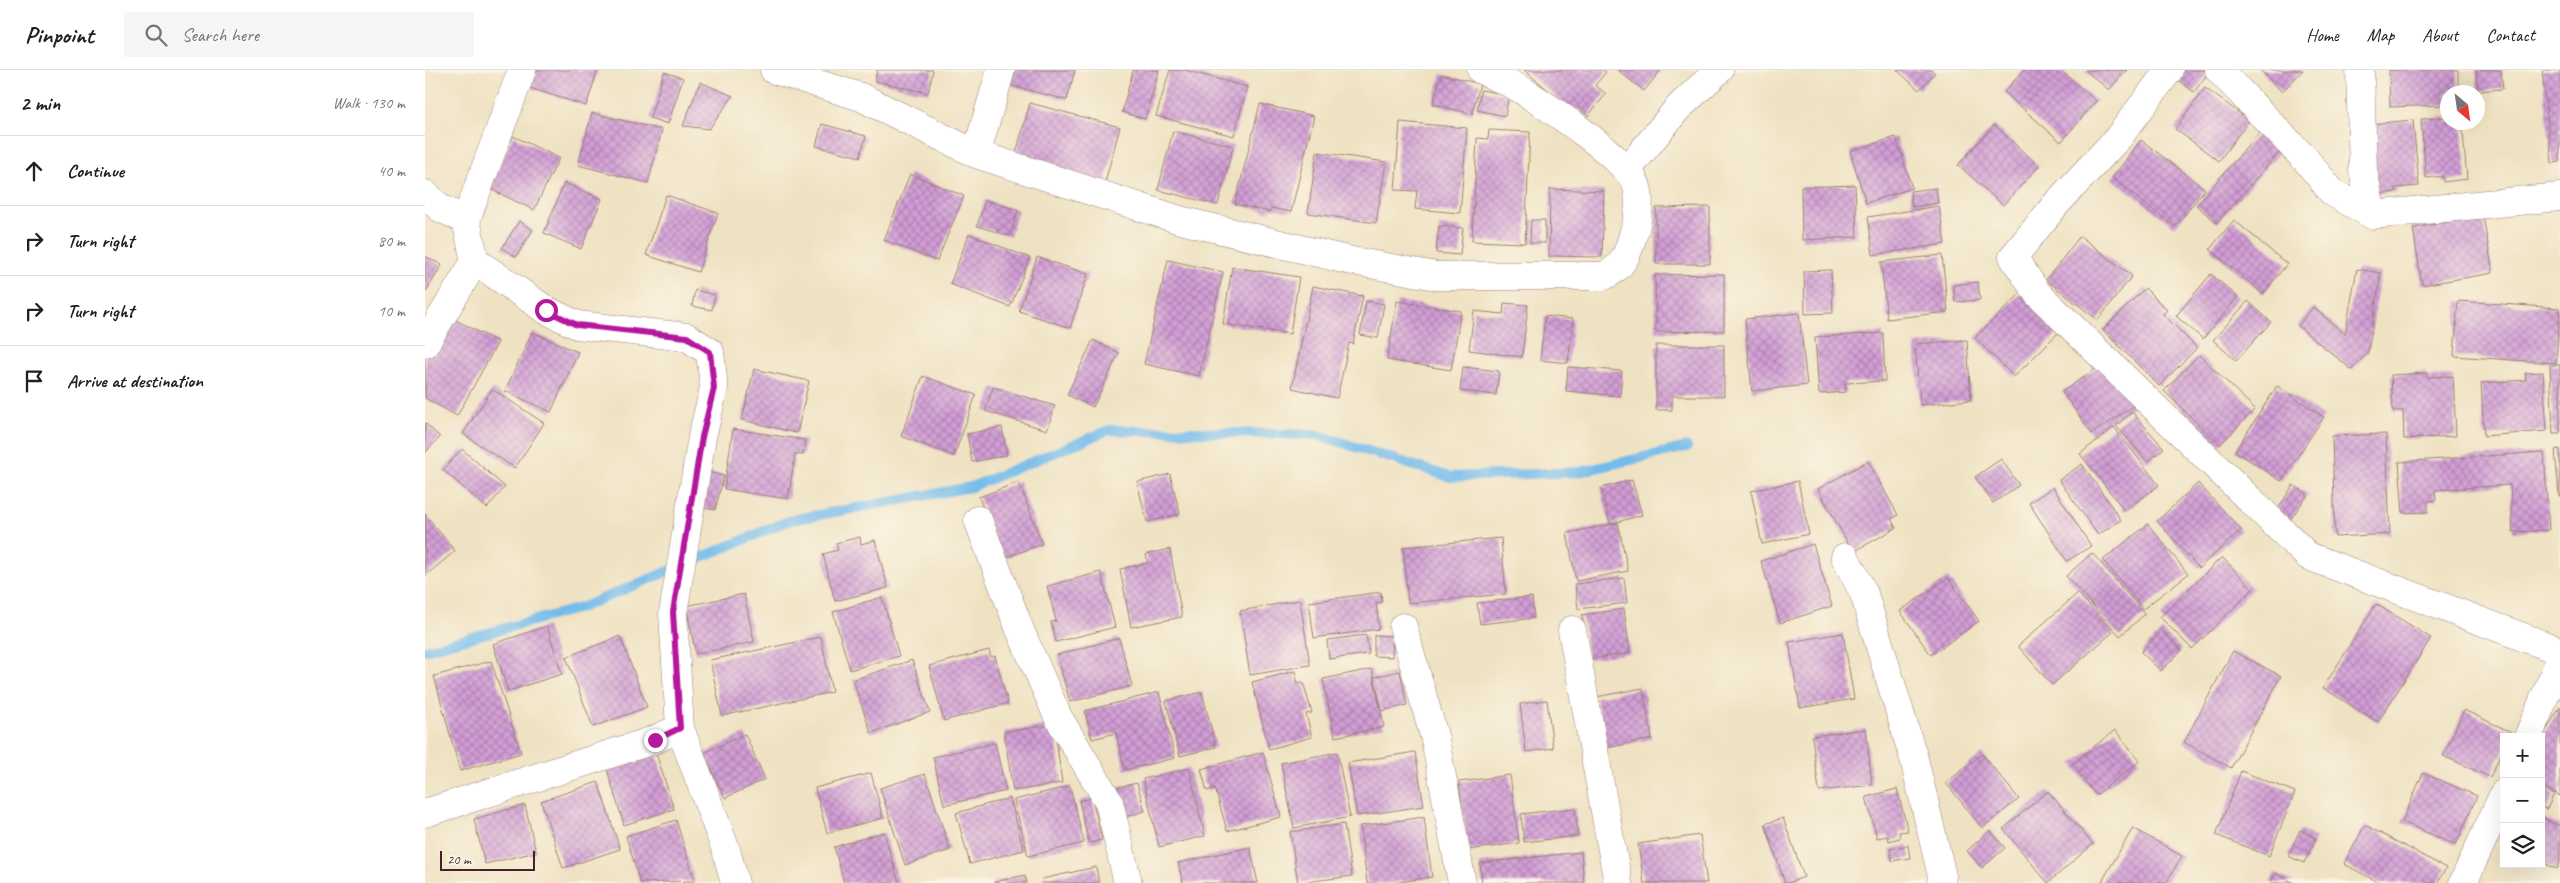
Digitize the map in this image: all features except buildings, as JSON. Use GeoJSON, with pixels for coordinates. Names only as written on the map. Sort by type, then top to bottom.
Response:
{"type":"FeatureCollection","features":[{"type":"Feature","properties":{"kind":"street"},"geometry":{"type":"LineString","coordinates":[[425,344],[475,262],[466,220],[522,70]]}},
{"type":"Feature","properties":{"kind":"street"},"geometry":{"type":"LineString","coordinates":[[774,70],[861,98],[976,154],[1180,220],[1347,260],[1436,276],[1604,276],[1619,269],[1629,249],[1639,219],[1637,186],[1628,169],[1587,136],[1524,91],[1481,70]]}},
{"type":"Feature","properties":{"kind":"street"},"geometry":{"type":"LineString","coordinates":[[976,154],[1001,70]]}},
{"type":"Feature","properties":{"kind":"street"},"geometry":{"type":"LineString","coordinates":[[1628,169],[1678,108],[1719,70]]}},
{"type":"Feature","properties":{"kind":"street"},"geometry":{"type":"LineString","coordinates":[[2169,70],[2118,138],[2057,203],[2013,257],[2037,294],[2308,556],[2560,651]]}},
{"type":"Feature","properties":{"kind":"street"},"geometry":{"type":"LineString","coordinates":[[2219,70],[2307,161],[2332,192],[2372,215],[2560,197]]}},
{"type":"Feature","properties":{"kind":"street"},"geometry":{"type":"LineString","coordinates":[[2360,70],[2363,170],[2372,215]]}},
{"type":"Feature","properties":{"kind":"street"},"geometry":{"type":"LineString","coordinates":[[425,194],[440,208],[466,220]]}},
{"type":"Feature","properties":{"kind":"street"},"geometry":{"type":"LineString","coordinates":[[475,262],[546,310],[577,325],[687,337],[710,352],[714,388],[702,437],[673,612],[680,728],[726,850],[735,883]]}},
{"type":"Feature","properties":{"kind":"street"},"geometry":{"type":"LineString","coordinates":[[978,520],[1020,630],[1058,717],[1109,802],[1128,883]]}},
{"type":"Feature","properties":{"kind":"street"},"geometry":{"type":"LineString","coordinates":[[1845,557],[1864,594],[1914,759],[1942,876],[1941,883]]}},
{"type":"Feature","properties":{"kind":"street"},"geometry":{"type":"LineString","coordinates":[[1403,627],[1435,739],[1462,883]]}},
{"type":"Feature","properties":{"kind":"street"},"geometry":{"type":"LineString","coordinates":[[1572,630],[1618,883]]}},
{"type":"Feature","properties":{"kind":"street"},"geometry":{"type":"LineString","coordinates":[[2530,733],[2560,660]]}},
{"type":"Feature","properties":{"kind":"street"},"geometry":{"type":"LineString","coordinates":[[425,813],[655,740],[680,728]]}},
{"type":"Feature","properties":{"kind":"street"},"geometry":{"type":"LineString","coordinates":[[2463,883],[2500,802]]}},
{"type":"Feature","properties":{"kind":"waterway"},"geometry":{"type":"LineString","coordinates":[[425,650],[580,608],[791,520],[971,487],[1109,430],[1318,435],[1450,477],[1579,472],[1687,447]]}},
{"type":"Feature","properties":{"kind":"route"},"geometry":{"type":"LineString","coordinates":[[546,310],[577,325],[658,332],[687,337],[710,352],[714,388],[702,437],[692,501],[681,553],[673,612],[680,728],[655,740]]}}]}
